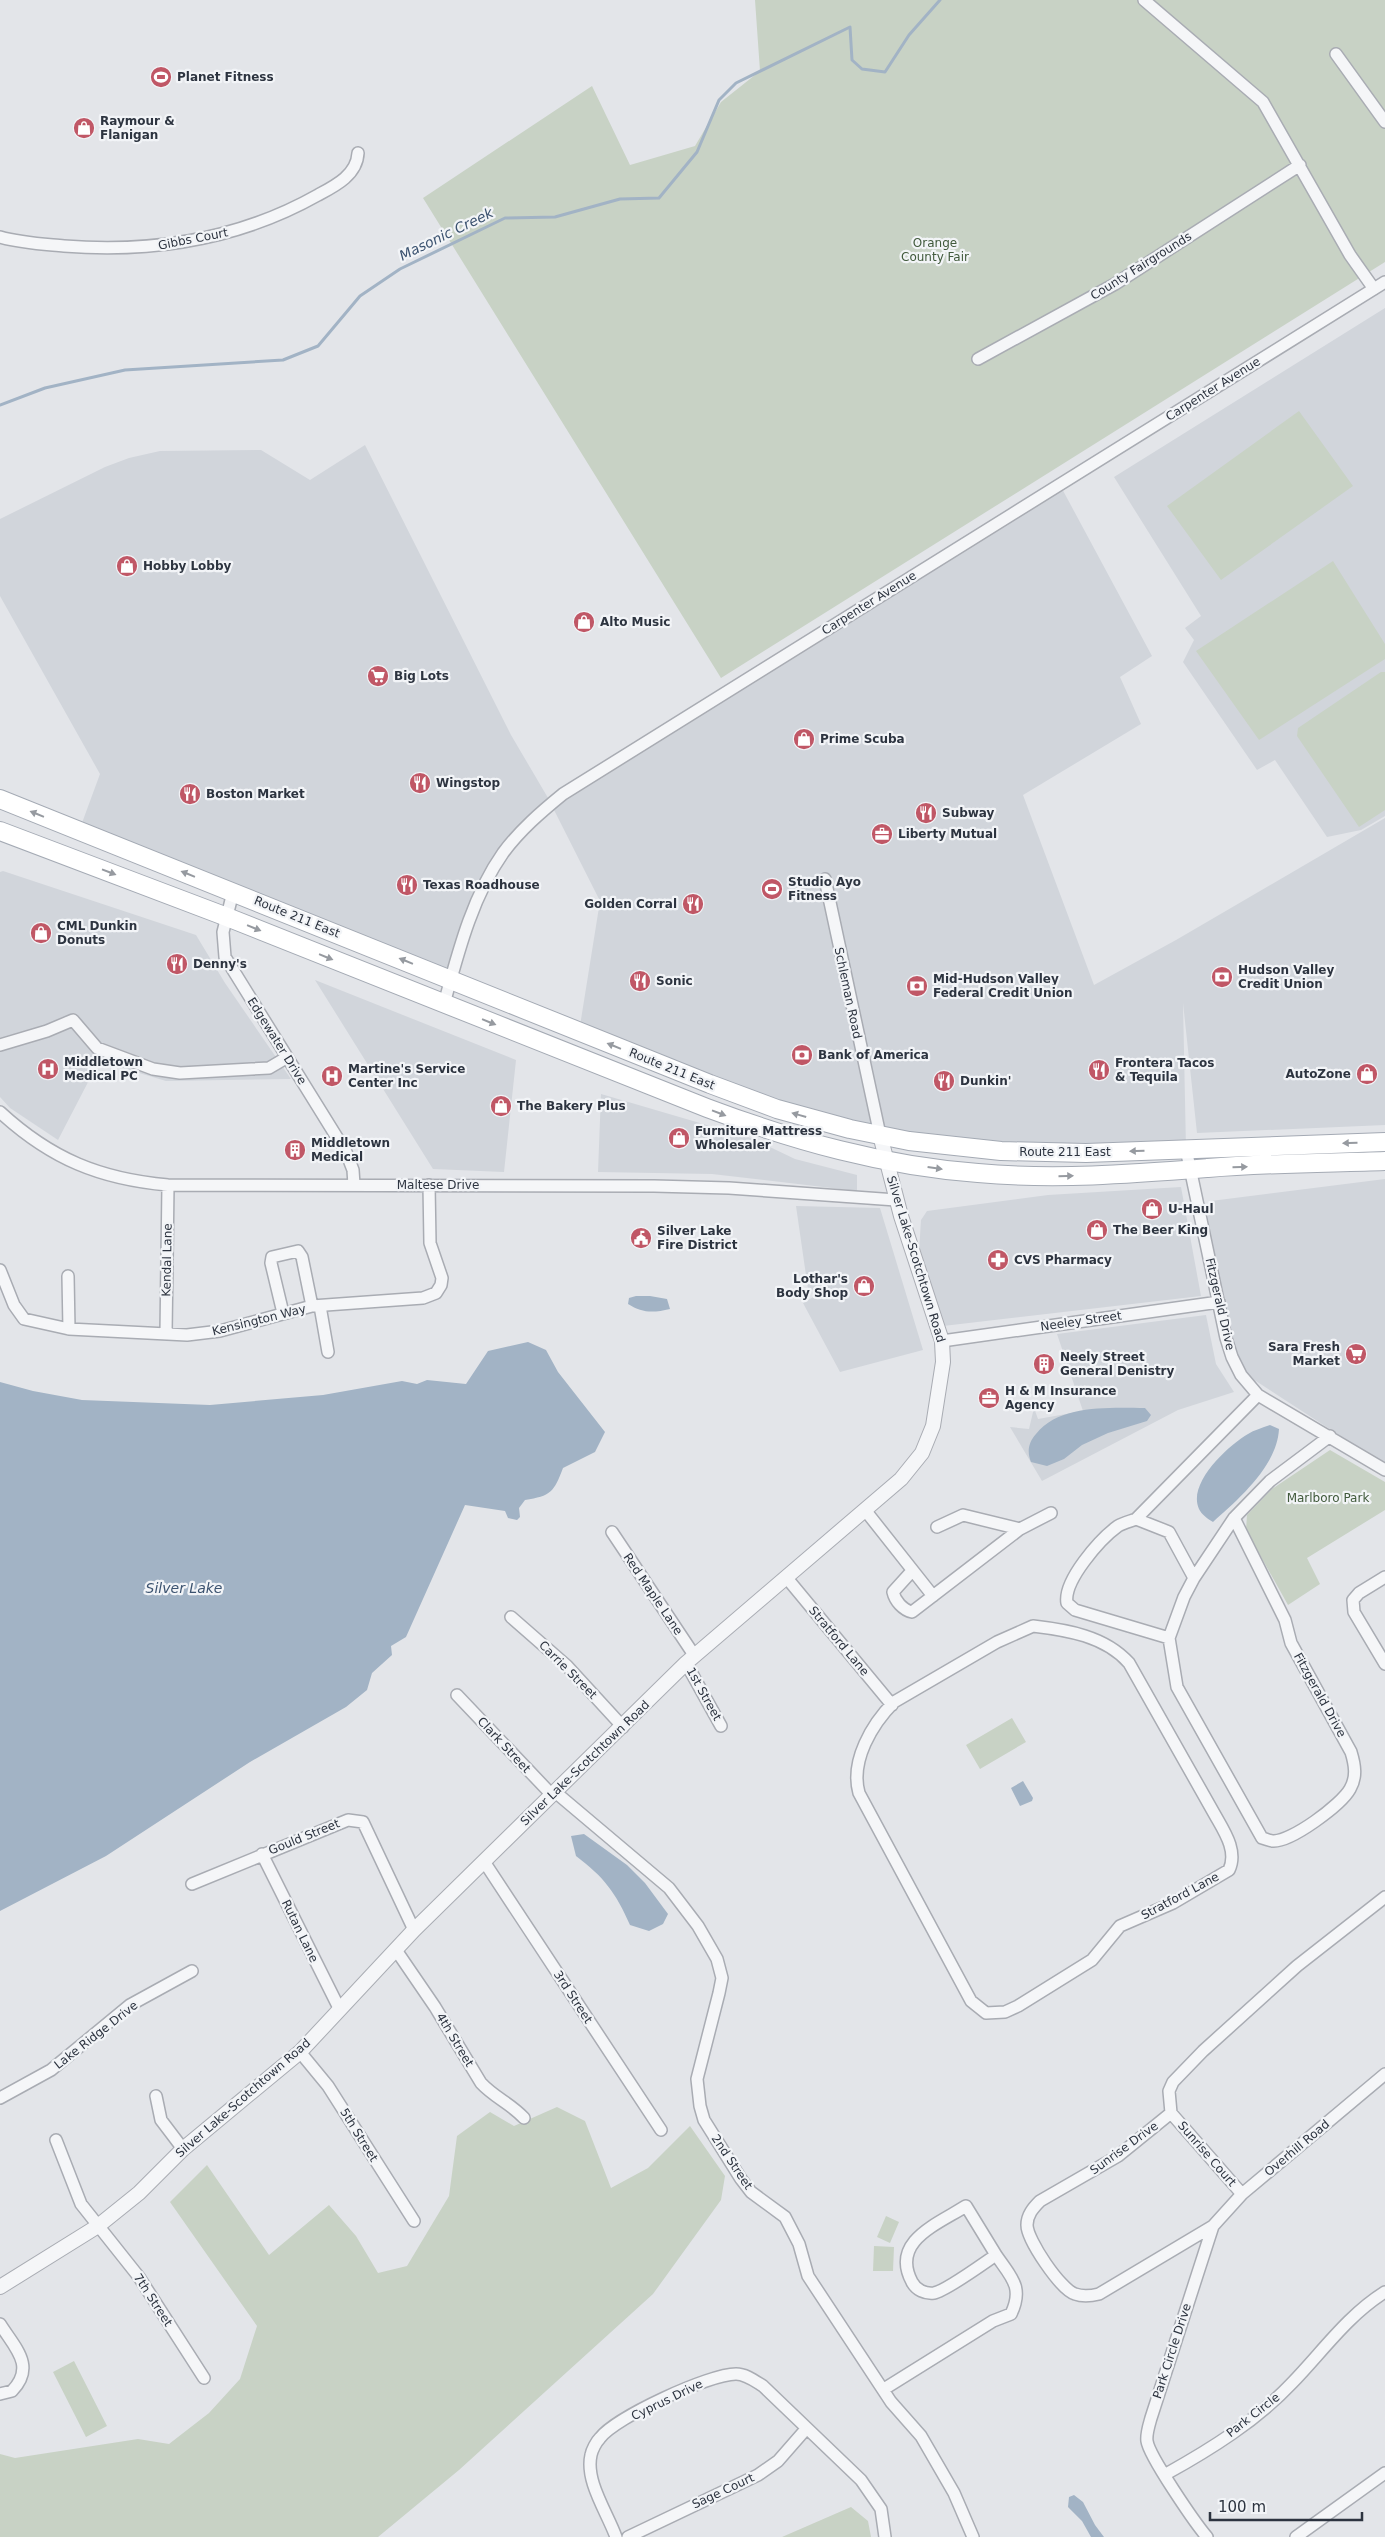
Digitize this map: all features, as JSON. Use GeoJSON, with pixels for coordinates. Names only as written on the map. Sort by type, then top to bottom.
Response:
{"type":"FeatureCollection","features":[{"type":"Feature","properties":{"kind":"main road","name":"Route 211 East"},"geometry":{"type":"LineString","coordinates":[[0,799],[744,1097],[812,1119],[880,1136],[943,1146],[1028,1153],[1385,1142]]}},
{"type":"Feature","properties":{"kind":"main road","name":"Route 211 East"},"geometry":{"type":"LineString","coordinates":[[0,831],[227,917],[742,1122],[813,1144],[887,1161],[949,1170],[1017,1176],[1096,1176],[1385,1160]]}},
{"type":"Feature","properties":{"kind":"street"},"geometry":{"type":"LineString","coordinates":[[1144,0],[1262,102],[1300,165],[1350,255],[1374,290]]}},
{"type":"Feature","properties":{"kind":"street"},"geometry":{"type":"LineString","coordinates":[[1336,54],[1385,122]]}},
{"type":"Feature","properties":{"kind":"street","name":"Gibbs Court"},"geometry":{"type":"LineString","coordinates":[[0,237],[20,242],[119,248],[162,246],[227,233],[280,215],[327,190],[349,174],[356,166],[358,153]]}},
{"type":"Feature","properties":{"kind":"street","name":"County Fairgrounds"},"geometry":{"type":"LineString","coordinates":[[978,359],[1114,284],[1300,165]]}},
{"type":"Feature","properties":{"kind":"street","name":"Carpenter Avenue"},"geometry":{"type":"LineString","coordinates":[[444,1004],[476,904],[497,863],[527,825],[563,794],[1385,282]]}},
{"type":"Feature","properties":{"kind":"street","name":"Schleman Road"},"geometry":{"type":"LineString","coordinates":[[825,879],[880,1136]]}},
{"type":"Feature","properties":{"kind":"street","name":"Edgewater Drive"},"geometry":{"type":"LineString","coordinates":[[234,892],[222,942],[225,957],[346,1152],[353,1170],[354,1185]]}},
{"type":"Feature","properties":{"kind":"street"},"geometry":{"type":"LineString","coordinates":[[0,1045],[47,1032],[73,1020],[97,1048],[153,1070],[180,1073],[269,1068],[286,1058]]}},
{"type":"Feature","properties":{"kind":"street","name":"Maltese Drive"},"geometry":{"type":"LineString","coordinates":[[0,1112],[21,1131],[54,1153],[82,1167],[115,1178],[168,1185],[729,1188],[896,1200]]}},
{"type":"Feature","properties":{"kind":"street","name":"Silver Lake-Scotchtown Road"},"geometry":{"type":"LineString","coordinates":[[0,2287],[98,2226],[139,2193],[183,2149],[300,2052],[339,2008],[414,1930],[485,1863],[552,1793],[623,1727],[690,1659],[901,1479],[926,1445],[938,1406],[943,1362],[942,1341],[896,1200],[880,1136]]}},
{"type":"Feature","properties":{"kind":"street","name":"Fitzgerald Drive"},"geometry":{"type":"LineString","coordinates":[[1186,1149],[1232,1357],[1242,1375],[1258,1396],[1330,1436],[1385,1470]]}},
{"type":"Feature","properties":{"kind":"street","name":"Kendal Lane"},"geometry":{"type":"LineString","coordinates":[[166,1334],[168,1185]]}},
{"type":"Feature","properties":{"kind":"street","name":"Kensington Way"},"geometry":{"type":"LineString","coordinates":[[0,1270],[14,1305],[24,1319],[69,1329],[166,1334],[220,1331],[283,1313],[316,1306],[423,1298],[436,1293],[441,1286],[442,1278],[430,1243],[429,1185]]}},
{"type":"Feature","properties":{"kind":"street"},"geometry":{"type":"LineString","coordinates":[[283,1313],[271,1262],[272,1257],[276,1254],[298,1251],[302,1257],[328,1352]]}},
{"type":"Feature","properties":{"kind":"street"},"geometry":{"type":"LineString","coordinates":[[68,1276],[69,1329]]}},
{"type":"Feature","properties":{"kind":"street","name":"Neeley Street"},"geometry":{"type":"LineString","coordinates":[[942,1341],[1219,1302]]}},
{"type":"Feature","properties":{"kind":"street"},"geometry":{"type":"LineString","coordinates":[[1258,1396],[1136,1519],[1119,1526],[1076,1572],[1068,1587],[1067,1603],[1070,1607],[1090,1616],[1169,1638],[1184,1597],[1194,1578],[1234,1518],[1270,1481],[1330,1436]]}},
{"type":"Feature","properties":{"kind":"street"},"geometry":{"type":"LineString","coordinates":[[865,1510],[933,1596]]}},
{"type":"Feature","properties":{"kind":"street"},"geometry":{"type":"LineString","coordinates":[[912,1571],[893,1592],[895,1599],[906,1611],[912,1612],[1020,1529],[1051,1514]]}},
{"type":"Feature","properties":{"kind":"street"},"geometry":{"type":"LineString","coordinates":[[937,1527],[963,1515],[1020,1529]]}},
{"type":"Feature","properties":{"kind":"street","name":"Fitzgerald Drive"},"geometry":{"type":"LineString","coordinates":[[1169,1638],[1177,1687],[1262,1838],[1272,1842],[1280,1840],[1321,1816],[1350,1789],[1355,1764],[1351,1752],[1291,1643],[1285,1620],[1234,1518]]}},
{"type":"Feature","properties":{"kind":"street"},"geometry":{"type":"LineString","coordinates":[[1136,1519],[1169,1532],[1194,1578]]}},
{"type":"Feature","properties":{"kind":"street","name":"Red Maple Lane"},"geometry":{"type":"LineString","coordinates":[[612,1532],[690,1659]]}},
{"type":"Feature","properties":{"kind":"street","name":"Stratford Lane"},"geometry":{"type":"LineString","coordinates":[[786,1577],[892,1705]]}},
{"type":"Feature","properties":{"kind":"street"},"geometry":{"type":"LineString","coordinates":[[1385,1577],[1359,1593],[1354,1600],[1354,1612],[1385,1664]]}},
{"type":"Feature","properties":{"kind":"street","name":"Carrie Street"},"geometry":{"type":"LineString","coordinates":[[511,1617],[568,1666],[623,1727]]}},
{"type":"Feature","properties":{"kind":"street","name":"Stratford Lane"},"geometry":{"type":"LineString","coordinates":[[1033,1626],[1056,1629],[1105,1644],[1118,1651],[1129,1663],[1216,1815],[1231,1851],[1232,1857],[1229,1870],[1173,1903],[1120,1926],[1092,1960],[1018,2006],[1005,2012],[986,2013],[972,2002],[859,1793],[856,1782],[858,1762],[866,1741],[892,1705],[997,1642],[1033,1626]]}},
{"type":"Feature","properties":{"kind":"street","name":"1st Street"},"geometry":{"type":"LineString","coordinates":[[690,1659],[721,1726]]}},
{"type":"Feature","properties":{"kind":"street","name":"Clark Street"},"geometry":{"type":"LineString","coordinates":[[457,1695],[552,1793]]}},
{"type":"Feature","properties":{"kind":"street","name":"2nd Street"},"geometry":{"type":"LineString","coordinates":[[552,1793],[669,1888],[698,1926],[717,1958],[722,1978],[698,2079],[700,2106],[704,2120],[751,2192],[785,2217],[799,2244],[808,2276],[884,2388],[891,2402],[926,2443],[954,2493],[973,2537]]}},
{"type":"Feature","properties":{"kind":"street","name":"Gould Street"},"geometry":{"type":"LineString","coordinates":[[192,1884],[348,1820],[363,1822],[414,1930]]}},
{"type":"Feature","properties":{"kind":"street","name":"Rutan Lane"},"geometry":{"type":"LineString","coordinates":[[262,1854],[339,2008]]}},
{"type":"Feature","properties":{"kind":"street","name":"3rd Street"},"geometry":{"type":"LineString","coordinates":[[485,1863],[661,2130]]}},
{"type":"Feature","properties":{"kind":"street","name":"Sunrise Drive"},"geometry":{"type":"LineString","coordinates":[[1213,2226],[1127,2279],[1099,2294],[1087,2296],[1074,2294],[1062,2286],[1033,2244],[1026,2226],[1030,2212],[1040,2202],[1118,2156],[1171,2113],[1169,2090],[1173,2082],[1203,2051],[1298,1966],[1385,1897]]}},
{"type":"Feature","properties":{"kind":"street","name":"4th Street"},"geometry":{"type":"LineString","coordinates":[[396,1950],[436,2007],[481,2083],[490,2093],[511,2104],[524,2118]]}},
{"type":"Feature","properties":{"kind":"street","name":"Lake Ridge Drive"},"geometry":{"type":"LineString","coordinates":[[0,2098],[51,2070],[130,2005],[192,1971]]}},
{"type":"Feature","properties":{"kind":"street","name":"5th Street"},"geometry":{"type":"LineString","coordinates":[[300,2052],[328,2086],[414,2221]]}},
{"type":"Feature","properties":{"kind":"street","name":"Overhill Road"},"geometry":{"type":"LineString","coordinates":[[1213,2226],[1242,2194],[1385,2074]]}},
{"type":"Feature","properties":{"kind":"street"},"geometry":{"type":"LineString","coordinates":[[156,2096],[161,2120],[166,2130],[183,2149]]}},
{"type":"Feature","properties":{"kind":"street","name":"Sunrise Court"},"geometry":{"type":"LineString","coordinates":[[1171,2113],[1242,2194]]}},
{"type":"Feature","properties":{"kind":"street","name":"7th Street"},"geometry":{"type":"LineString","coordinates":[[56,2140],[81,2204],[139,2277],[204,2378]]}},
{"type":"Feature","properties":{"kind":"street"},"geometry":{"type":"LineString","coordinates":[[884,2388],[993,2321],[1012,2314],[1018,2289],[966,2206],[914,2239],[907,2252],[906,2267],[913,2284],[923,2292],[936,2293],[996,2255]]}},
{"type":"Feature","properties":{"kind":"street","name":"Park Circle Drive"},"geometry":{"type":"LineString","coordinates":[[1166,2474],[1148,2448],[1147,2434],[1213,2226]]}},
{"type":"Feature","properties":{"kind":"street","name":"Park Circle"},"geometry":{"type":"LineString","coordinates":[[1166,2474],[1198,2456],[1253,2418],[1293,2382],[1340,2329],[1369,2303],[1385,2292]]}},
{"type":"Feature","properties":{"kind":"street"},"geometry":{"type":"LineString","coordinates":[[0,2324],[20,2356],[24,2368],[19,2384],[12,2391],[0,2394]]}},
{"type":"Feature","properties":{"kind":"street","name":"Cyprus Drive"},"geometry":{"type":"LineString","coordinates":[[616,2537],[590,2472],[591,2454],[600,2437],[645,2408],[693,2385],[736,2374],[744,2375],[763,2386],[861,2480],[881,2509],[885,2537]]}},
{"type":"Feature","properties":{"kind":"street","name":"Sage Court"},"geometry":{"type":"LineString","coordinates":[[628,2537],[758,2475],[778,2461],[806,2429]]}},
{"type":"Feature","properties":{"kind":"street"},"geometry":{"type":"LineString","coordinates":[[1296,2537],[1385,2473]]}},
{"type":"Feature","properties":{"kind":"street"},"geometry":{"type":"LineString","coordinates":[[1166,2474],[1207,2537]]}},
{"type":"Feature","properties":{"kind":"shaded area"},"geometry":{"type":"Polygon","coordinates":[[[1385,308],[1385,816],[1361,830],[1327,837],[1275,760],[1257,770],[1183,662],[1194,640],[1185,628],[1201,616],[1114,477],[1385,308]]]}},
{"type":"Feature","properties":{"kind":"shaded area"},"geometry":{"type":"Polygon","coordinates":[[[365,445],[511,735],[551,803],[1060,485],[1152,656],[1120,677],[1141,724],[1023,795],[1094,985],[1176,940],[1385,818],[1385,1125],[1197,1133],[1183,1003],[1186,1149],[1001,1151],[880,1135],[579,1032],[600,901],[551,804],[497,863],[451,980],[79,831],[100,774],[0,596],[0,519],[105,467],[129,458],[160,451],[261,450],[310,480],[365,445]]]}},
{"type":"Feature","properties":{"kind":"shaded area"},"geometry":{"type":"Polygon","coordinates":[[[3,871],[196,935],[225,983],[291,1079],[166,1081],[99,1061],[58,1140],[10,1108],[0,1097],[0,872],[3,871]]]}},
{"type":"Feature","properties":{"kind":"shaded area"},"geometry":{"type":"Polygon","coordinates":[[[315,980],[516,1060],[504,1172],[433,1169],[315,980]]]}},
{"type":"Feature","properties":{"kind":"shaded area"},"geometry":{"type":"Polygon","coordinates":[[[601,1094],[751,1138],[795,1159],[857,1175],[857,1191],[712,1174],[598,1172],[601,1094]]]}},
{"type":"Feature","properties":{"kind":"shaded area"},"geometry":{"type":"Polygon","coordinates":[[[1385,1179],[1385,1465],[1239,1370],[1226,1327],[1207,1219],[1211,1201],[1385,1179]]]}},
{"type":"Feature","properties":{"kind":"shaded area"},"geometry":{"type":"Polygon","coordinates":[[[1181,1187],[1201,1296],[943,1326],[919,1252],[921,1220],[927,1211],[1048,1195],[1181,1187]]]}},
{"type":"Feature","properties":{"kind":"shaded area"},"geometry":{"type":"Polygon","coordinates":[[[796,1206],[880,1208],[923,1350],[840,1372],[803,1303],[822,1292],[808,1289],[796,1206]]]}},
{"type":"Feature","properties":{"kind":"shaded area"},"geometry":{"type":"Polygon","coordinates":[[[1206,1315],[1216,1364],[1234,1392],[1178,1410],[1042,1481],[1010,1427],[1029,1429],[1034,1408],[1038,1419],[1083,1411],[1057,1334],[1206,1315]]]}},
{"type":"Feature","properties":{"kind":"green space","name":"Orange County Fair"},"geometry":{"type":"Polygon","coordinates":[[[755,0],[1385,0],[1385,262],[721,678],[423,198],[592,86],[630,165],[695,146],[721,102],[760,71],[755,0]]]}},
{"type":"Feature","properties":{"kind":"green space"},"geometry":{"type":"Polygon","coordinates":[[[1299,411],[1353,486],[1221,580],[1167,506],[1299,411]]]}},
{"type":"Feature","properties":{"kind":"green space"},"geometry":{"type":"Polygon","coordinates":[[[1333,561],[1385,644],[1385,659],[1259,740],[1196,651],[1333,561]]]}},
{"type":"Feature","properties":{"kind":"green space"},"geometry":{"type":"Polygon","coordinates":[[[1381,672],[1385,672],[1385,810],[1359,827],[1297,736],[1298,728],[1381,672]]]}},
{"type":"Feature","properties":{"kind":"green space","name":"Marlboro Park"},"geometry":{"type":"Polygon","coordinates":[[[1330,1450],[1385,1482],[1385,1510],[1307,1558],[1320,1584],[1288,1605],[1246,1530],[1247,1515],[1272,1489],[1330,1450]]]}},
{"type":"Feature","properties":{"kind":"green space"},"geometry":{"type":"Polygon","coordinates":[[[1012,1718],[1026,1742],[980,1769],[966,1745],[1012,1718]]]}},
{"type":"Feature","properties":{"kind":"green space"},"geometry":{"type":"Polygon","coordinates":[[[557,2107],[585,2121],[611,2188],[648,2168],[690,2126],[725,2176],[721,2200],[653,2294],[459,2470],[378,2537],[0,2537],[0,2454],[15,2458],[138,2439],[169,2444],[209,2413],[240,2379],[257,2326],[170,2202],[207,2165],[269,2255],[329,2205],[356,2236],[378,2273],[407,2266],[449,2196],[457,2136],[490,2112],[514,2126],[557,2107]]]}},
{"type":"Feature","properties":{"kind":"green space"},"geometry":{"type":"Polygon","coordinates":[[[886,2216],[899,2222],[890,2243],[877,2237],[886,2216]]]}},
{"type":"Feature","properties":{"kind":"green space"},"geometry":{"type":"Polygon","coordinates":[[[874,2246],[894,2247],[893,2271],[873,2271],[874,2246]]]}},
{"type":"Feature","properties":{"kind":"green space"},"geometry":{"type":"Polygon","coordinates":[[[74,2361],[107,2426],[86,2437],[53,2372],[74,2361]]]}},
{"type":"Feature","properties":{"kind":"green space"},"geometry":{"type":"Polygon","coordinates":[[[851,2507],[868,2521],[871,2537],[782,2537],[851,2507]]]}},
{"type":"Feature","properties":{"kind":"water"},"geometry":{"type":"Polygon","coordinates":[[[636,1296],[667,1299],[670,1309],[653,1312],[643,1311],[628,1304],[629,1298],[636,1296]]]}},
{"type":"Feature","properties":{"kind":"water","name":"Silver Lake"},"geometry":{"type":"Polygon","coordinates":[[[528,1342],[546,1350],[558,1372],[605,1432],[595,1452],[563,1468],[554,1488],[546,1494],[541,1497],[525,1500],[519,1508],[520,1517],[517,1520],[508,1518],[505,1511],[465,1505],[406,1637],[391,1646],[392,1655],[372,1673],[367,1690],[346,1707],[250,1762],[106,1856],[0,1911],[0,1382],[33,1391],[82,1400],[210,1405],[323,1395],[402,1381],[417,1384],[427,1380],[466,1384],[488,1351],[528,1342]]]}},
{"type":"Feature","properties":{"kind":"water"},"geometry":{"type":"Polygon","coordinates":[[[1101,1408],[1145,1408],[1151,1415],[1147,1421],[1108,1433],[1082,1445],[1064,1459],[1047,1466],[1031,1462],[1029,1448],[1033,1437],[1046,1424],[1058,1417],[1101,1408]]]}},
{"type":"Feature","properties":{"kind":"water"},"geometry":{"type":"Polygon","coordinates":[[[1270,1425],[1279,1429],[1277,1443],[1272,1456],[1255,1481],[1213,1522],[1200,1511],[1197,1499],[1204,1477],[1221,1456],[1240,1439],[1253,1431],[1270,1425]]]}},
{"type":"Feature","properties":{"kind":"water"},"geometry":{"type":"Polygon","coordinates":[[[1023,1781],[1033,1798],[1032,1801],[1020,1806],[1011,1788],[1023,1781]]]}},
{"type":"Feature","properties":{"kind":"water"},"geometry":{"type":"Polygon","coordinates":[[[584,1834],[627,1865],[645,1883],[668,1914],[663,1924],[649,1931],[630,1925],[620,1904],[608,1886],[576,1856],[571,1836],[584,1834]]]}},
{"type":"Feature","properties":{"kind":"water"},"geometry":{"type":"Polygon","coordinates":[[[1074,2495],[1083,2502],[1095,2525],[1104,2537],[1091,2537],[1082,2521],[1068,2507],[1069,2497],[1074,2495]]]}},
{"type":"Feature","properties":{"kind":"waterway","name":"Masonic Creek"},"geometry":{"type":"LineString","coordinates":[[0,405],[45,388],[125,370],[283,360],[318,346],[360,296],[400,269],[505,218],[555,217],[620,199],[659,198],[697,152],[719,100],[736,83],[850,27],[852,60],[862,69],[885,72],[909,35],[940,0]]}},
{"type":"Feature","properties":{"kind":"place","name":"Planet Fitness"},"geometry":{"type":"Point","coordinates":[161,77]}},
{"type":"Feature","properties":{"kind":"place","name":"Raymour & Flanigan"},"geometry":{"type":"Point","coordinates":[84,128]}},
{"type":"Feature","properties":{"kind":"place","name":"Hobby Lobby"},"geometry":{"type":"Point","coordinates":[127,566]}},
{"type":"Feature","properties":{"kind":"place","name":"Alto Music"},"geometry":{"type":"Point","coordinates":[584,622]}},
{"type":"Feature","properties":{"kind":"place","name":"Big Lots"},"geometry":{"type":"Point","coordinates":[378,676]}},
{"type":"Feature","properties":{"kind":"place","name":"Prime Scuba"},"geometry":{"type":"Point","coordinates":[804,739]}},
{"type":"Feature","properties":{"kind":"place","name":"Wingstop"},"geometry":{"type":"Point","coordinates":[420,783]}},
{"type":"Feature","properties":{"kind":"place","name":"Boston Market"},"geometry":{"type":"Point","coordinates":[190,794]}},
{"type":"Feature","properties":{"kind":"place","name":"Subway"},"geometry":{"type":"Point","coordinates":[926,813]}},
{"type":"Feature","properties":{"kind":"place","name":"Liberty Mutual"},"geometry":{"type":"Point","coordinates":[882,834]}},
{"type":"Feature","properties":{"kind":"place","name":"Texas Roadhouse"},"geometry":{"type":"Point","coordinates":[407,885]}},
{"type":"Feature","properties":{"kind":"place","name":"Studio Ayo Fitness"},"geometry":{"type":"Point","coordinates":[772,889]}},
{"type":"Feature","properties":{"kind":"place","name":"Golden Corral"},"geometry":{"type":"Point","coordinates":[693,904]}},
{"type":"Feature","properties":{"kind":"place","name":"CML Dunkin Donuts"},"geometry":{"type":"Point","coordinates":[41,933]}},
{"type":"Feature","properties":{"kind":"place","name":"Denny's"},"geometry":{"type":"Point","coordinates":[177,964]}},
{"type":"Feature","properties":{"kind":"place","name":"Hudson Valley Credit Union"},"geometry":{"type":"Point","coordinates":[1222,977]}},
{"type":"Feature","properties":{"kind":"place","name":"Sonic"},"geometry":{"type":"Point","coordinates":[640,981]}},
{"type":"Feature","properties":{"kind":"place","name":"Mid-Hudson Valley Federal Credit Union"},"geometry":{"type":"Point","coordinates":[917,986]}},
{"type":"Feature","properties":{"kind":"place","name":"Bank of America"},"geometry":{"type":"Point","coordinates":[802,1055]}},
{"type":"Feature","properties":{"kind":"place","name":"Middletown Medical PC"},"geometry":{"type":"Point","coordinates":[48,1069]}},
{"type":"Feature","properties":{"kind":"place","name":"Frontera Tacos & Tequila"},"geometry":{"type":"Point","coordinates":[1099,1070]}},
{"type":"Feature","properties":{"kind":"place","name":"AutoZone"},"geometry":{"type":"Point","coordinates":[1367,1074]}},
{"type":"Feature","properties":{"kind":"place","name":"Martine's Service Center Inc"},"geometry":{"type":"Point","coordinates":[332,1076]}},
{"type":"Feature","properties":{"kind":"place","name":"Dunkin'"},"geometry":{"type":"Point","coordinates":[944,1081]}},
{"type":"Feature","properties":{"kind":"place","name":"The Bakery Plus"},"geometry":{"type":"Point","coordinates":[501,1106]}},
{"type":"Feature","properties":{"kind":"place","name":"Furniture Mattress Wholesaler"},"geometry":{"type":"Point","coordinates":[679,1138]}},
{"type":"Feature","properties":{"kind":"place","name":"Middletown Medical"},"geometry":{"type":"Point","coordinates":[295,1150]}},
{"type":"Feature","properties":{"kind":"place","name":"U-Haul"},"geometry":{"type":"Point","coordinates":[1152,1209]}},
{"type":"Feature","properties":{"kind":"place","name":"The Beer King"},"geometry":{"type":"Point","coordinates":[1097,1230]}},
{"type":"Feature","properties":{"kind":"place","name":"Silver Lake Fire District"},"geometry":{"type":"Point","coordinates":[641,1238]}},
{"type":"Feature","properties":{"kind":"place","name":"CVS Pharmacy"},"geometry":{"type":"Point","coordinates":[998,1260]}},
{"type":"Feature","properties":{"kind":"place","name":"Lothar's Body Shop"},"geometry":{"type":"Point","coordinates":[864,1286]}},
{"type":"Feature","properties":{"kind":"place","name":"Sara Fresh Market"},"geometry":{"type":"Point","coordinates":[1356,1354]}},
{"type":"Feature","properties":{"kind":"place","name":"Neely Street General Denistry"},"geometry":{"type":"Point","coordinates":[1044,1364]}},
{"type":"Feature","properties":{"kind":"place","name":"H & M Insurance Agency"},"geometry":{"type":"Point","coordinates":[989,1398]}}]}
